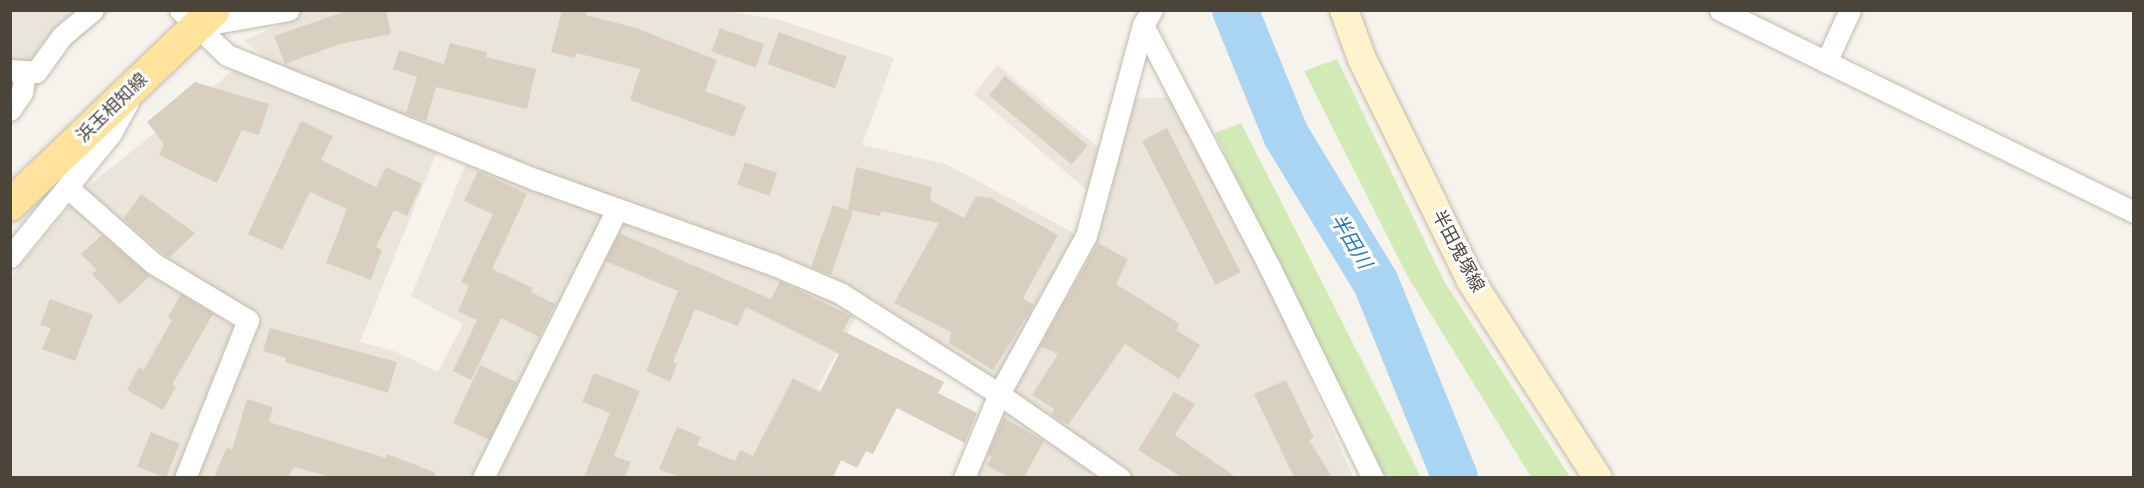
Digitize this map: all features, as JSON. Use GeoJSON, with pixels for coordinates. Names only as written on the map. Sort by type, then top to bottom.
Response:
{"type":"FeatureCollection","features":[{"type":"Feature","properties":{"kind":"main road","name":"半田鬼塚線"},"geometry":{"type":"LineString","coordinates":[[1344,10],[1362,58],[1471,281],[1598,477]]}},
{"type":"Feature","properties":{"kind":"main road","name":"浜玉相知線"},"geometry":{"type":"LineString","coordinates":[[10,205],[141,81],[197,16]]}},
{"type":"Feature","properties":{"kind":"street"},"geometry":{"type":"LineString","coordinates":[[10,110],[22,92],[18,72],[36,72],[44,66],[62,36],[93,10]]}},
{"type":"Feature","properties":{"kind":"street"},"geometry":{"type":"LineString","coordinates":[[197,16],[289,10]]}},
{"type":"Feature","properties":{"kind":"street"},"geometry":{"type":"LineString","coordinates":[[1720,10],[2133,212]]}},
{"type":"Feature","properties":{"kind":"street"},"geometry":{"type":"LineString","coordinates":[[1826,62],[1850,10]]}},
{"type":"Feature","properties":{"kind":"street"},"geometry":{"type":"LineString","coordinates":[[197,16],[227,55],[537,180],[772,264],[840,292],[999,394],[1120,477]]}},
{"type":"Feature","properties":{"kind":"street"},"geometry":{"type":"LineString","coordinates":[[964,477],[999,394],[1086,236],[1148,18]]}},
{"type":"Feature","properties":{"kind":"street"},"geometry":{"type":"LineString","coordinates":[[1148,18],[1373,477]]}},
{"type":"Feature","properties":{"kind":"street"},"geometry":{"type":"LineString","coordinates":[[10,257],[111,133],[141,81]]}},
{"type":"Feature","properties":{"kind":"street"},"geometry":{"type":"LineString","coordinates":[[68,188],[153,263],[249,320],[185,477]]}},
{"type":"Feature","properties":{"kind":"street"},"geometry":{"type":"LineString","coordinates":[[483,477],[617,209]]}},
{"type":"Feature","properties":{"kind":"shaded area"},"geometry":{"type":"Polygon","coordinates":[[[297,10],[724,10],[780,20],[894,58],[862,145],[946,164],[1076,234],[1088,191],[974,94],[997,65],[1103,151],[1116,99],[1171,97],[1266,278],[1353,477],[973,477],[997,383],[866,299],[278,70],[244,40],[298,17],[297,10]]]}},
{"type":"Feature","properties":{"kind":"shaded area"},"geometry":{"type":"Polygon","coordinates":[[[11,11],[112,11],[64,52],[11,126],[11,11]]]}},
{"type":"Feature","properties":{"kind":"shaded area"},"geometry":{"type":"Polygon","coordinates":[[[234,70],[317,98],[438,149],[360,342],[394,351],[438,372],[463,324],[411,296],[467,161],[793,278],[857,315],[818,388],[830,395],[788,477],[11,478],[11,277],[83,190],[234,70]]]}},
{"type":"Feature","properties":{"kind":"green space"},"geometry":{"type":"Polygon","coordinates":[[[1337,59],[1444,281],[1570,477],[1531,477],[1408,277],[1304,71],[1337,59]]]}},
{"type":"Feature","properties":{"kind":"green space"},"geometry":{"type":"Polygon","coordinates":[[[1241,123],[1421,477],[1380,475],[1215,133],[1241,123]]]}},
{"type":"Feature","properties":{"kind":"building"},"geometry":{"type":"Polygon","coordinates":[[[349,10],[386,10],[391,34],[340,44],[285,64],[274,36],[349,10]]]}},
{"type":"Feature","properties":{"kind":"building"},"geometry":{"type":"Polygon","coordinates":[[[562,10],[587,10],[586,15],[636,28],[717,60],[705,91],[746,106],[734,137],[630,100],[640,69],[576,53],[575,58],[551,52],[562,10]]]}},
{"type":"Feature","properties":{"kind":"building"},"geometry":{"type":"Polygon","coordinates":[[[720,28],[764,44],[756,68],[711,51],[720,28]]]}},
{"type":"Feature","properties":{"kind":"building"},"geometry":{"type":"Polygon","coordinates":[[[779,32],[847,57],[835,89],[767,64],[779,32]]]}},
{"type":"Feature","properties":{"kind":"building"},"geometry":{"type":"Polygon","coordinates":[[[450,43],[487,52],[486,57],[536,69],[527,109],[436,87],[426,121],[406,113],[417,77],[393,69],[399,50],[444,64],[450,43]]]}},
{"type":"Feature","properties":{"kind":"building"},"geometry":{"type":"Polygon","coordinates":[[[1005,76],[1088,145],[1072,165],[989,95],[1005,76]]]}},
{"type":"Feature","properties":{"kind":"building"},"geometry":{"type":"Polygon","coordinates":[[[195,82],[269,104],[259,135],[242,130],[217,183],[159,155],[164,144],[147,122],[195,82]]]}},
{"type":"Feature","properties":{"kind":"building"},"geometry":{"type":"Polygon","coordinates":[[[301,121],[333,136],[321,160],[376,187],[386,167],[422,184],[407,216],[394,210],[376,247],[382,250],[371,280],[326,263],[347,209],[310,192],[282,250],[248,234],[301,121]]]}},
{"type":"Feature","properties":{"kind":"building"},"geometry":{"type":"Polygon","coordinates":[[[1167,128],[1241,272],[1216,285],[1142,141],[1167,128]]]}},
{"type":"Feature","properties":{"kind":"building"},"geometry":{"type":"Polygon","coordinates":[[[745,162],[777,173],[769,196],[737,185],[745,162]]]}},
{"type":"Feature","properties":{"kind":"building"},"geometry":{"type":"Polygon","coordinates":[[[856,167],[932,187],[930,200],[964,218],[976,196],[991,198],[1058,235],[1023,298],[1034,305],[993,370],[949,343],[951,332],[894,303],[939,223],[881,211],[880,216],[849,210],[853,212],[831,275],[811,267],[833,205],[848,210],[856,167]]]}},
{"type":"Feature","properties":{"kind":"building"},"geometry":{"type":"Polygon","coordinates":[[[478,171],[527,194],[492,269],[533,288],[531,292],[555,304],[539,337],[501,318],[471,380],[453,371],[477,320],[458,311],[469,286],[461,282],[493,214],[464,201],[478,171]]]}},
{"type":"Feature","properties":{"kind":"building"},"geometry":{"type":"Polygon","coordinates":[[[141,194],[195,233],[169,258],[123,219],[141,194]]]}},
{"type":"Feature","properties":{"kind":"building"},"geometry":{"type":"Polygon","coordinates":[[[619,233],[771,299],[780,281],[851,316],[843,331],[944,382],[938,393],[977,413],[965,443],[897,408],[873,454],[866,451],[857,468],[841,460],[833,477],[679,477],[659,469],[677,427],[701,437],[697,445],[735,461],[740,450],[753,456],[793,378],[820,392],[839,354],[746,307],[738,326],[695,309],[673,362],[677,364],[670,382],[646,371],[678,291],[605,261],[619,233]]]}},
{"type":"Feature","properties":{"kind":"building"},"geometry":{"type":"Polygon","coordinates":[[[102,235],[150,276],[120,304],[92,274],[97,270],[81,254],[102,235]]]}},
{"type":"Feature","properties":{"kind":"building"},"geometry":{"type":"Polygon","coordinates":[[[1098,243],[1128,259],[1116,284],[1180,324],[1176,330],[1200,345],[1179,379],[1125,344],[1068,425],[1051,414],[1054,409],[1032,395],[1058,354],[1040,346],[1098,243]]]}},
{"type":"Feature","properties":{"kind":"building"},"geometry":{"type":"Polygon","coordinates":[[[181,294],[213,314],[172,385],[176,387],[163,410],[127,390],[139,367],[144,370],[172,320],[168,317],[181,294]]]}},
{"type":"Feature","properties":{"kind":"building"},"geometry":{"type":"Polygon","coordinates":[[[50,299],[93,315],[75,361],[42,349],[51,328],[40,325],[50,299]]]}},
{"type":"Feature","properties":{"kind":"building"},"geometry":{"type":"Polygon","coordinates":[[[270,328],[397,362],[388,393],[285,362],[286,358],[263,351],[270,328]]]}},
{"type":"Feature","properties":{"kind":"building"},"geometry":{"type":"Polygon","coordinates":[[[480,365],[517,382],[490,440],[453,423],[480,365]]]}},
{"type":"Feature","properties":{"kind":"building"},"geometry":{"type":"Polygon","coordinates":[[[594,373],[640,391],[614,456],[631,462],[625,477],[584,477],[610,413],[582,402],[594,373]]]}},
{"type":"Feature","properties":{"kind":"building"},"geometry":{"type":"Polygon","coordinates":[[[1286,380],[1314,438],[1309,440],[1332,477],[1294,477],[1254,394],[1286,380]]]}},
{"type":"Feature","properties":{"kind":"building"},"geometry":{"type":"Polygon","coordinates":[[[1174,392],[1195,404],[1175,435],[1236,477],[1181,477],[1138,450],[1174,392]]]}},
{"type":"Feature","properties":{"kind":"building"},"geometry":{"type":"Polygon","coordinates":[[[247,399],[273,407],[269,422],[386,458],[387,454],[434,472],[436,477],[331,477],[294,467],[288,477],[214,477],[227,447],[232,450],[247,399]]]}},
{"type":"Feature","properties":{"kind":"building"},"geometry":{"type":"Polygon","coordinates":[[[1004,418],[1044,441],[1024,477],[1009,477],[987,466],[992,457],[988,454],[1004,418]]]}},
{"type":"Feature","properties":{"kind":"building"},"geometry":{"type":"Polygon","coordinates":[[[151,432],[180,444],[166,478],[137,466],[151,432]]]}},
{"type":"Feature","properties":{"kind":"waterway","name":"半田川"},"geometry":{"type":"LineString","coordinates":[[1235,10],[1286,135],[1376,283],[1455,478]]}}]}
